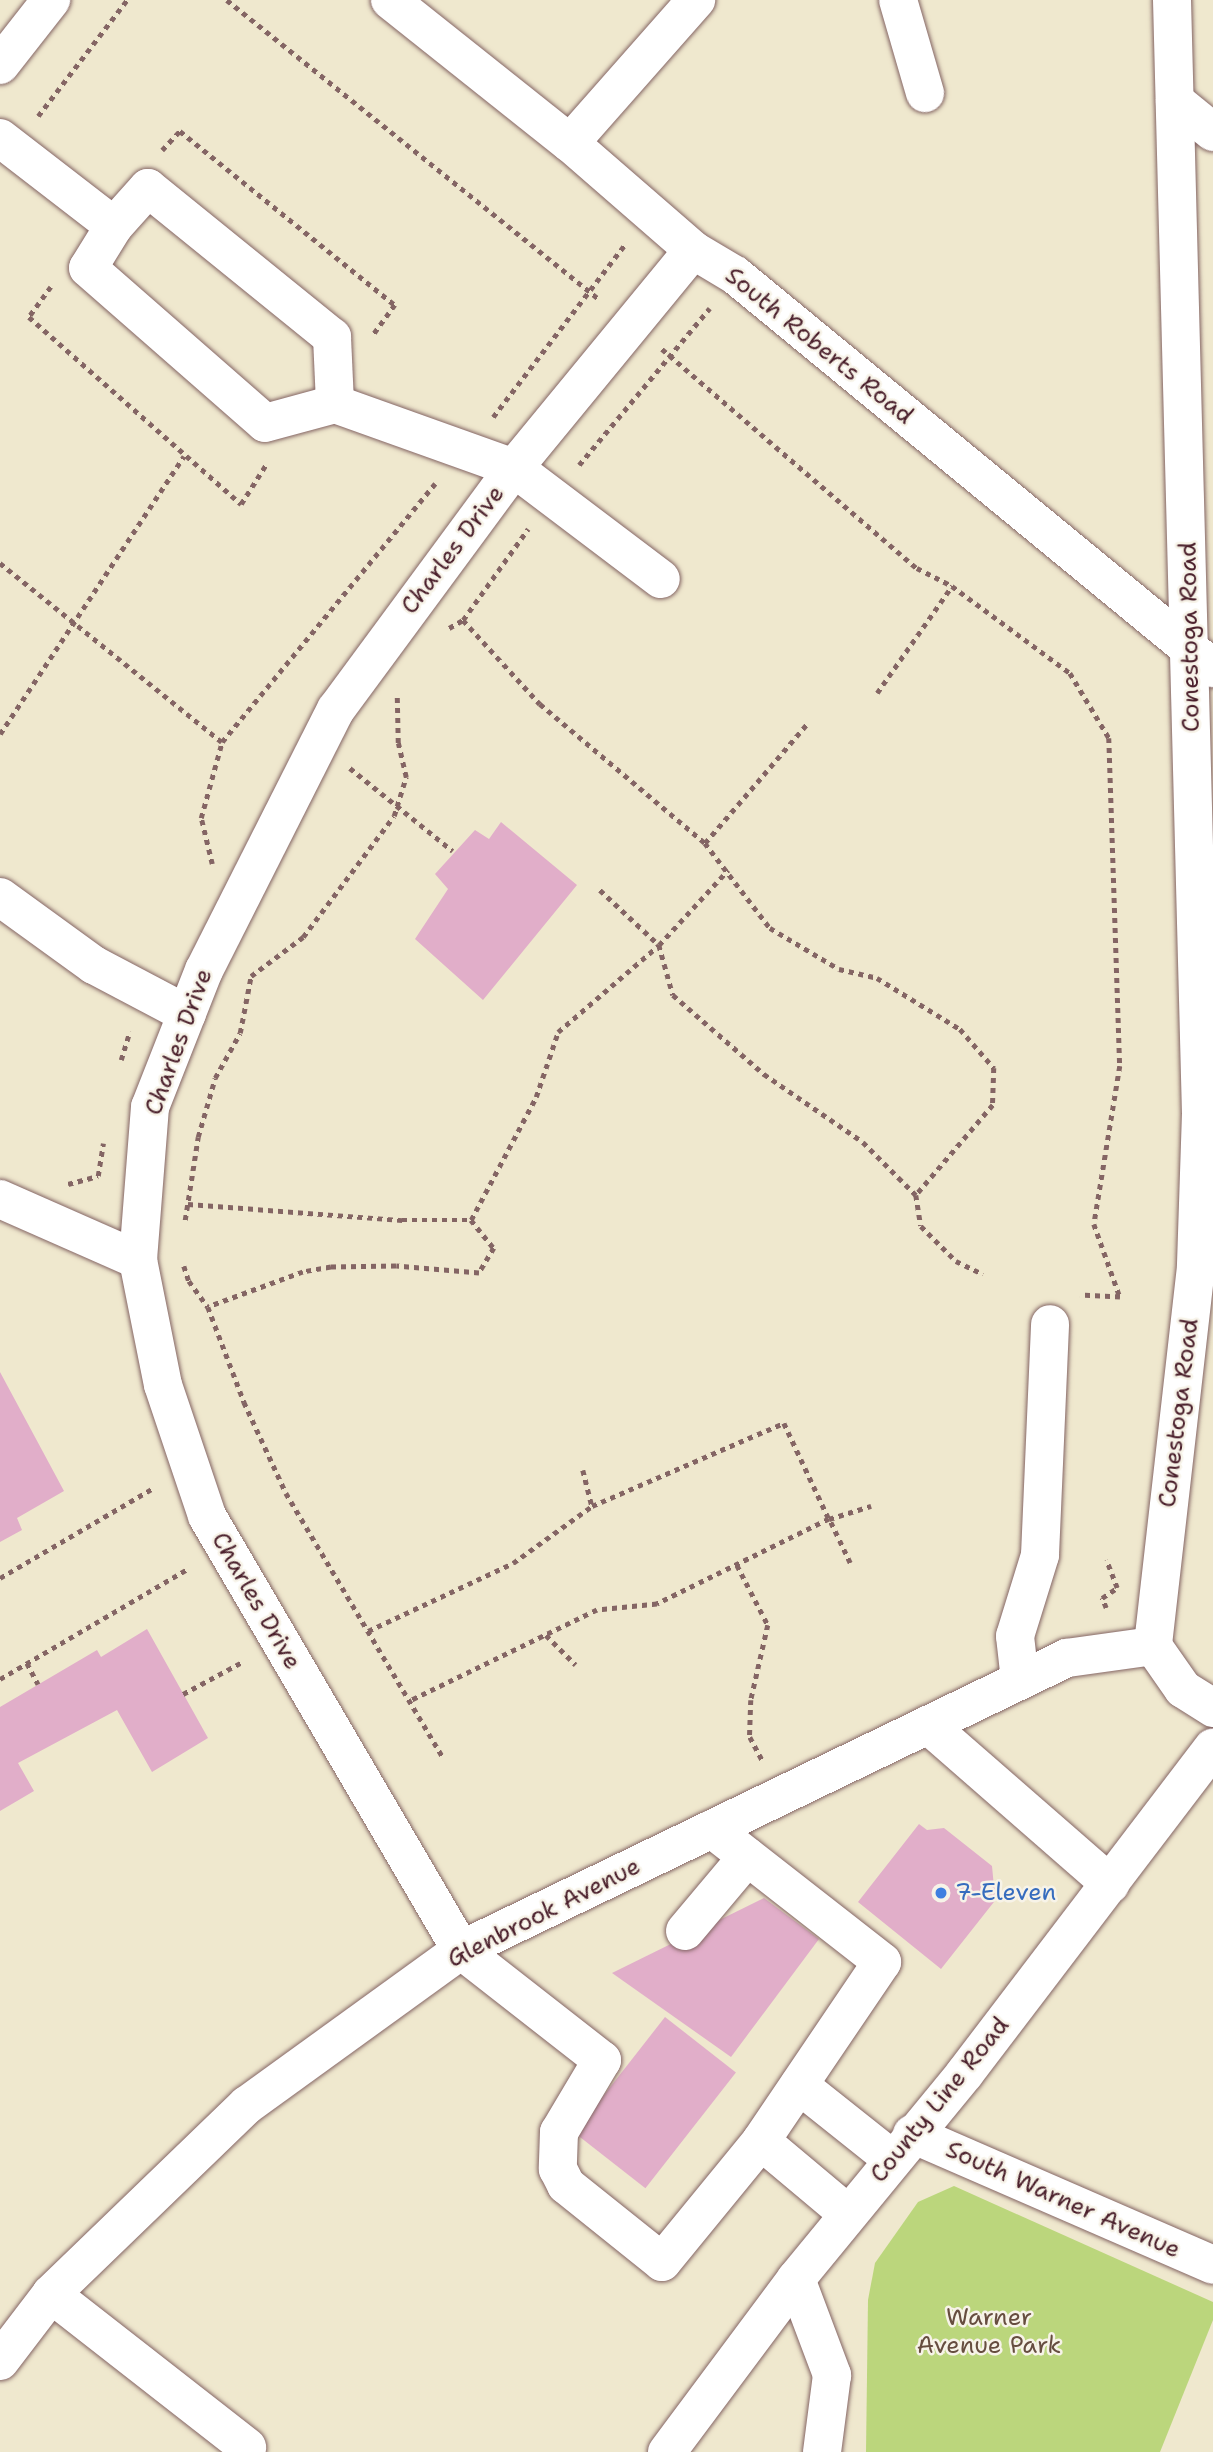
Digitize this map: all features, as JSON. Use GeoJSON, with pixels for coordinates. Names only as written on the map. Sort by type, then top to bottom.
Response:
{"type":"FeatureCollection","features":[{"type":"Feature","properties":{"kind":"street"},"geometry":{"type":"LineString","coordinates":[[0,65],[51,0]]}},
{"type":"Feature","properties":{"kind":"street","name":"South Roberts Road"},"geometry":{"type":"LineString","coordinates":[[390,0],[570,143],[692,250],[735,275],[1202,659]]}},
{"type":"Feature","properties":{"kind":"street"},"geometry":{"type":"LineString","coordinates":[[570,143],[696,0]]}},
{"type":"Feature","properties":{"kind":"street"},"geometry":{"type":"LineString","coordinates":[[898,0],[925,93]]}},
{"type":"Feature","properties":{"kind":"street","name":"Conestoga Road"},"geometry":{"type":"LineString","coordinates":[[1153,1646],[1197,1254],[1201,1113],[1202,659],[1172,0]]}},
{"type":"Feature","properties":{"kind":"street"},"geometry":{"type":"LineString","coordinates":[[1175,101],[1213,132]]}},
{"type":"Feature","properties":{"kind":"street"},"geometry":{"type":"LineString","coordinates":[[0,138],[114,226]]}},
{"type":"Feature","properties":{"kind":"street"},"geometry":{"type":"LineString","coordinates":[[335,404],[332,337],[148,188],[114,226],[88,268],[265,423],[335,404],[514,468],[661,579]]}},
{"type":"Feature","properties":{"kind":"street","name":"Charles Drive"},"geometry":{"type":"LineString","coordinates":[[461,1950],[207,1516],[163,1384],[138,1260],[150,1107],[204,970],[335,709],[514,468],[632,328],[692,250]]}},
{"type":"Feature","properties":{"kind":"street"},"geometry":{"type":"LineString","coordinates":[[0,897],[94,965],[187,1014]]}},
{"type":"Feature","properties":{"kind":"street"},"geometry":{"type":"LineString","coordinates":[[2,1209],[138,1260]]}},
{"type":"Feature","properties":{"kind":"street"},"geometry":{"type":"LineString","coordinates":[[1020,1680],[1015,1636],[1041,1555],[1050,1324]]}},
{"type":"Feature","properties":{"kind":"street"},"geometry":{"type":"LineString","coordinates":[[1153,1646],[1184,1689],[1213,1708]]}},
{"type":"Feature","properties":{"kind":"street","name":"Glenbrook Avenue"},"geometry":{"type":"LineString","coordinates":[[0,2361],[51,2294],[247,2105],[461,1950],[1067,1658],[1153,1646]]}},
{"type":"Feature","properties":{"kind":"street"},"geometry":{"type":"LineString","coordinates":[[928,1725],[1110,1884]]}},
{"type":"Feature","properties":{"kind":"street","name":"County Line Road"},"geometry":{"type":"LineString","coordinates":[[667,2452],[796,2278],[965,2073],[1213,1748]]}},
{"type":"Feature","properties":{"kind":"street"},"geometry":{"type":"LineString","coordinates":[[461,1950],[602,2060],[559,2132],[558,2169],[578,2199],[662,2262],[761,2141],[882,1962],[712,1829]]}},
{"type":"Feature","properties":{"kind":"street"},"geometry":{"type":"LineString","coordinates":[[685,1931],[747,1857]]}},
{"type":"Feature","properties":{"kind":"street","name":"South Warner Avenue"},"geometry":{"type":"LineString","coordinates":[[799,2085],[902,2147],[1213,2265]]}},
{"type":"Feature","properties":{"kind":"street"},"geometry":{"type":"LineString","coordinates":[[761,2141],[848,2214]]}},
{"type":"Feature","properties":{"kind":"street"},"geometry":{"type":"LineString","coordinates":[[796,2278],[832,2375],[822,2452]]}},
{"type":"Feature","properties":{"kind":"street"},"geometry":{"type":"LineString","coordinates":[[51,2294],[247,2446]]}},
{"type":"Feature","properties":{"kind":"path"},"geometry":{"type":"LineString","coordinates":[[227,0],[632,328],[673,357],[917,568],[952,586],[1070,673],[1109,738],[1120,1066],[1094,1224],[1120,1297],[1050,1293],[1050,1324]]}},
{"type":"Feature","properties":{"kind":"path"},"geometry":{"type":"LineString","coordinates":[[215,877],[201,818],[222,742],[460,450],[489,422],[651,212]]}},
{"type":"Feature","properties":{"kind":"path"},"geometry":{"type":"LineString","coordinates":[[440,634],[463,620],[552,496],[673,357],[735,275]]}},
{"type":"Feature","properties":{"kind":"path"},"geometry":{"type":"LineString","coordinates":[[0,734],[184,456]]}},
{"type":"Feature","properties":{"kind":"path"},"geometry":{"type":"LineString","coordinates":[[0,563],[222,742]]}},
{"type":"Feature","properties":{"kind":"path"},"geometry":{"type":"LineString","coordinates":[[877,693],[952,586]]}},
{"type":"Feature","properties":{"kind":"path"},"geometry":{"type":"LineString","coordinates":[[463,620],[540,704],[705,843],[729,870],[770,928],[839,968],[877,978],[960,1029],[993,1068],[993,1105],[916,1195]]}},
{"type":"Feature","properties":{"kind":"path"},"geometry":{"type":"LineString","coordinates":[[184,1227],[198,1137],[215,1078],[240,1033],[251,976],[303,936],[397,805],[406,777],[398,743],[398,687]]}},
{"type":"Feature","properties":{"kind":"path"},"geometry":{"type":"LineString","coordinates":[[705,843],[807,724]]}},
{"type":"Feature","properties":{"kind":"path"},"geometry":{"type":"LineString","coordinates":[[319,744],[453,851]]}},
{"type":"Feature","properties":{"kind":"path"},"geometry":{"type":"LineString","coordinates":[[471,1220],[536,1097],[558,1032],[659,945],[729,870]]}},
{"type":"Feature","properties":{"kind":"path"},"geometry":{"type":"LineString","coordinates":[[600,890],[659,945],[673,995],[764,1074],[863,1142],[916,1195],[920,1226],[956,1261],[983,1274]]}},
{"type":"Feature","properties":{"kind":"path"},"geometry":{"type":"LineString","coordinates":[[118,1071],[134,1019],[150,995]]}},
{"type":"Feature","properties":{"kind":"path"},"geometry":{"type":"LineString","coordinates":[[56,1187],[98,1176],[104,1137]]}},
{"type":"Feature","properties":{"kind":"path"},"geometry":{"type":"LineString","coordinates":[[188,1204],[402,1220],[471,1220]]}},
{"type":"Feature","properties":{"kind":"path"},"geometry":{"type":"LineString","coordinates":[[208,1307],[303,1272],[331,1267],[396,1266],[479,1273],[494,1248],[471,1220]]}},
{"type":"Feature","properties":{"kind":"path"},"geometry":{"type":"LineString","coordinates":[[183,1261],[189,1281],[208,1307],[244,1402],[286,1493],[443,1759]]}},
{"type":"Feature","properties":{"kind":"path"},"geometry":{"type":"LineString","coordinates":[[368,1631],[513,1563],[592,1506],[784,1423],[850,1563]]}},
{"type":"Feature","properties":{"kind":"path"},"geometry":{"type":"LineString","coordinates":[[583,1470],[592,1506]]}},
{"type":"Feature","properties":{"kind":"path"},"geometry":{"type":"LineString","coordinates":[[0,1578],[152,1489]]}},
{"type":"Feature","properties":{"kind":"path"},"geometry":{"type":"LineString","coordinates":[[410,1701],[597,1610],[657,1604],[830,1519],[871,1506]]}},
{"type":"Feature","properties":{"kind":"path"},"geometry":{"type":"LineString","coordinates":[[1106,1560],[1117,1588],[1102,1598],[1106,1608]]}},
{"type":"Feature","properties":{"kind":"path"},"geometry":{"type":"LineString","coordinates":[[737,1565],[768,1625],[751,1700],[750,1737],[768,1771]]}},
{"type":"Feature","properties":{"kind":"path"},"geometry":{"type":"LineString","coordinates":[[0,1679],[192,1566]]}},
{"type":"Feature","properties":{"kind":"path"},"geometry":{"type":"LineString","coordinates":[[546,1635],[576,1665]]}},
{"type":"Feature","properties":{"kind":"path"},"geometry":{"type":"LineString","coordinates":[[183,1695],[247,1659]]}},
{"type":"Feature","properties":{"kind":"path"},"geometry":{"type":"LineString","coordinates":[[27,1663],[38,1684]]}},
{"type":"Feature","properties":{"kind":"green space","name":"Warner Avenue Park"},"geometry":{"type":"Polygon","coordinates":[[[954,2186],[1213,2302],[1213,2320],[1160,2452],[866,2452],[868,2300],[875,2263],[918,2202],[954,2186]]]}},
{"type":"Feature","properties":{"kind":"building"},"geometry":{"type":"Polygon","coordinates":[[[501,822],[577,885],[483,1000],[415,939],[448,889],[435,874],[475,830],[489,839],[501,822]]]}},
{"type":"Feature","properties":{"kind":"building"},"geometry":{"type":"Polygon","coordinates":[[[0,1372],[64,1491],[17,1518],[22,1530],[0,1542],[0,1372]]]}},
{"type":"Feature","properties":{"kind":"building"},"geometry":{"type":"Polygon","coordinates":[[[147,1629],[208,1738],[152,1772],[117,1710],[18,1763],[34,1791],[0,1811],[0,1707],[97,1650],[101,1657],[147,1629]]]}},
{"type":"Feature","properties":{"kind":"building"},"geometry":{"type":"Polygon","coordinates":[[[919,1824],[927,1830],[944,1828],[992,1866],[994,1887],[1001,1893],[941,1969],[858,1902],[919,1824]]]}},
{"type":"Feature","properties":{"kind":"building"},"geometry":{"type":"Polygon","coordinates":[[[764,1898],[819,1939],[731,2057],[612,1973],[764,1898]]]}},
{"type":"Feature","properties":{"kind":"building"},"geometry":{"type":"Polygon","coordinates":[[[665,2017],[736,2072],[645,2188],[574,2133],[665,2017]]]}},
{"type":"Feature","properties":{"kind":"place","name":"7-Eleven"},"geometry":{"type":"Point","coordinates":[941,1893]}}]}
